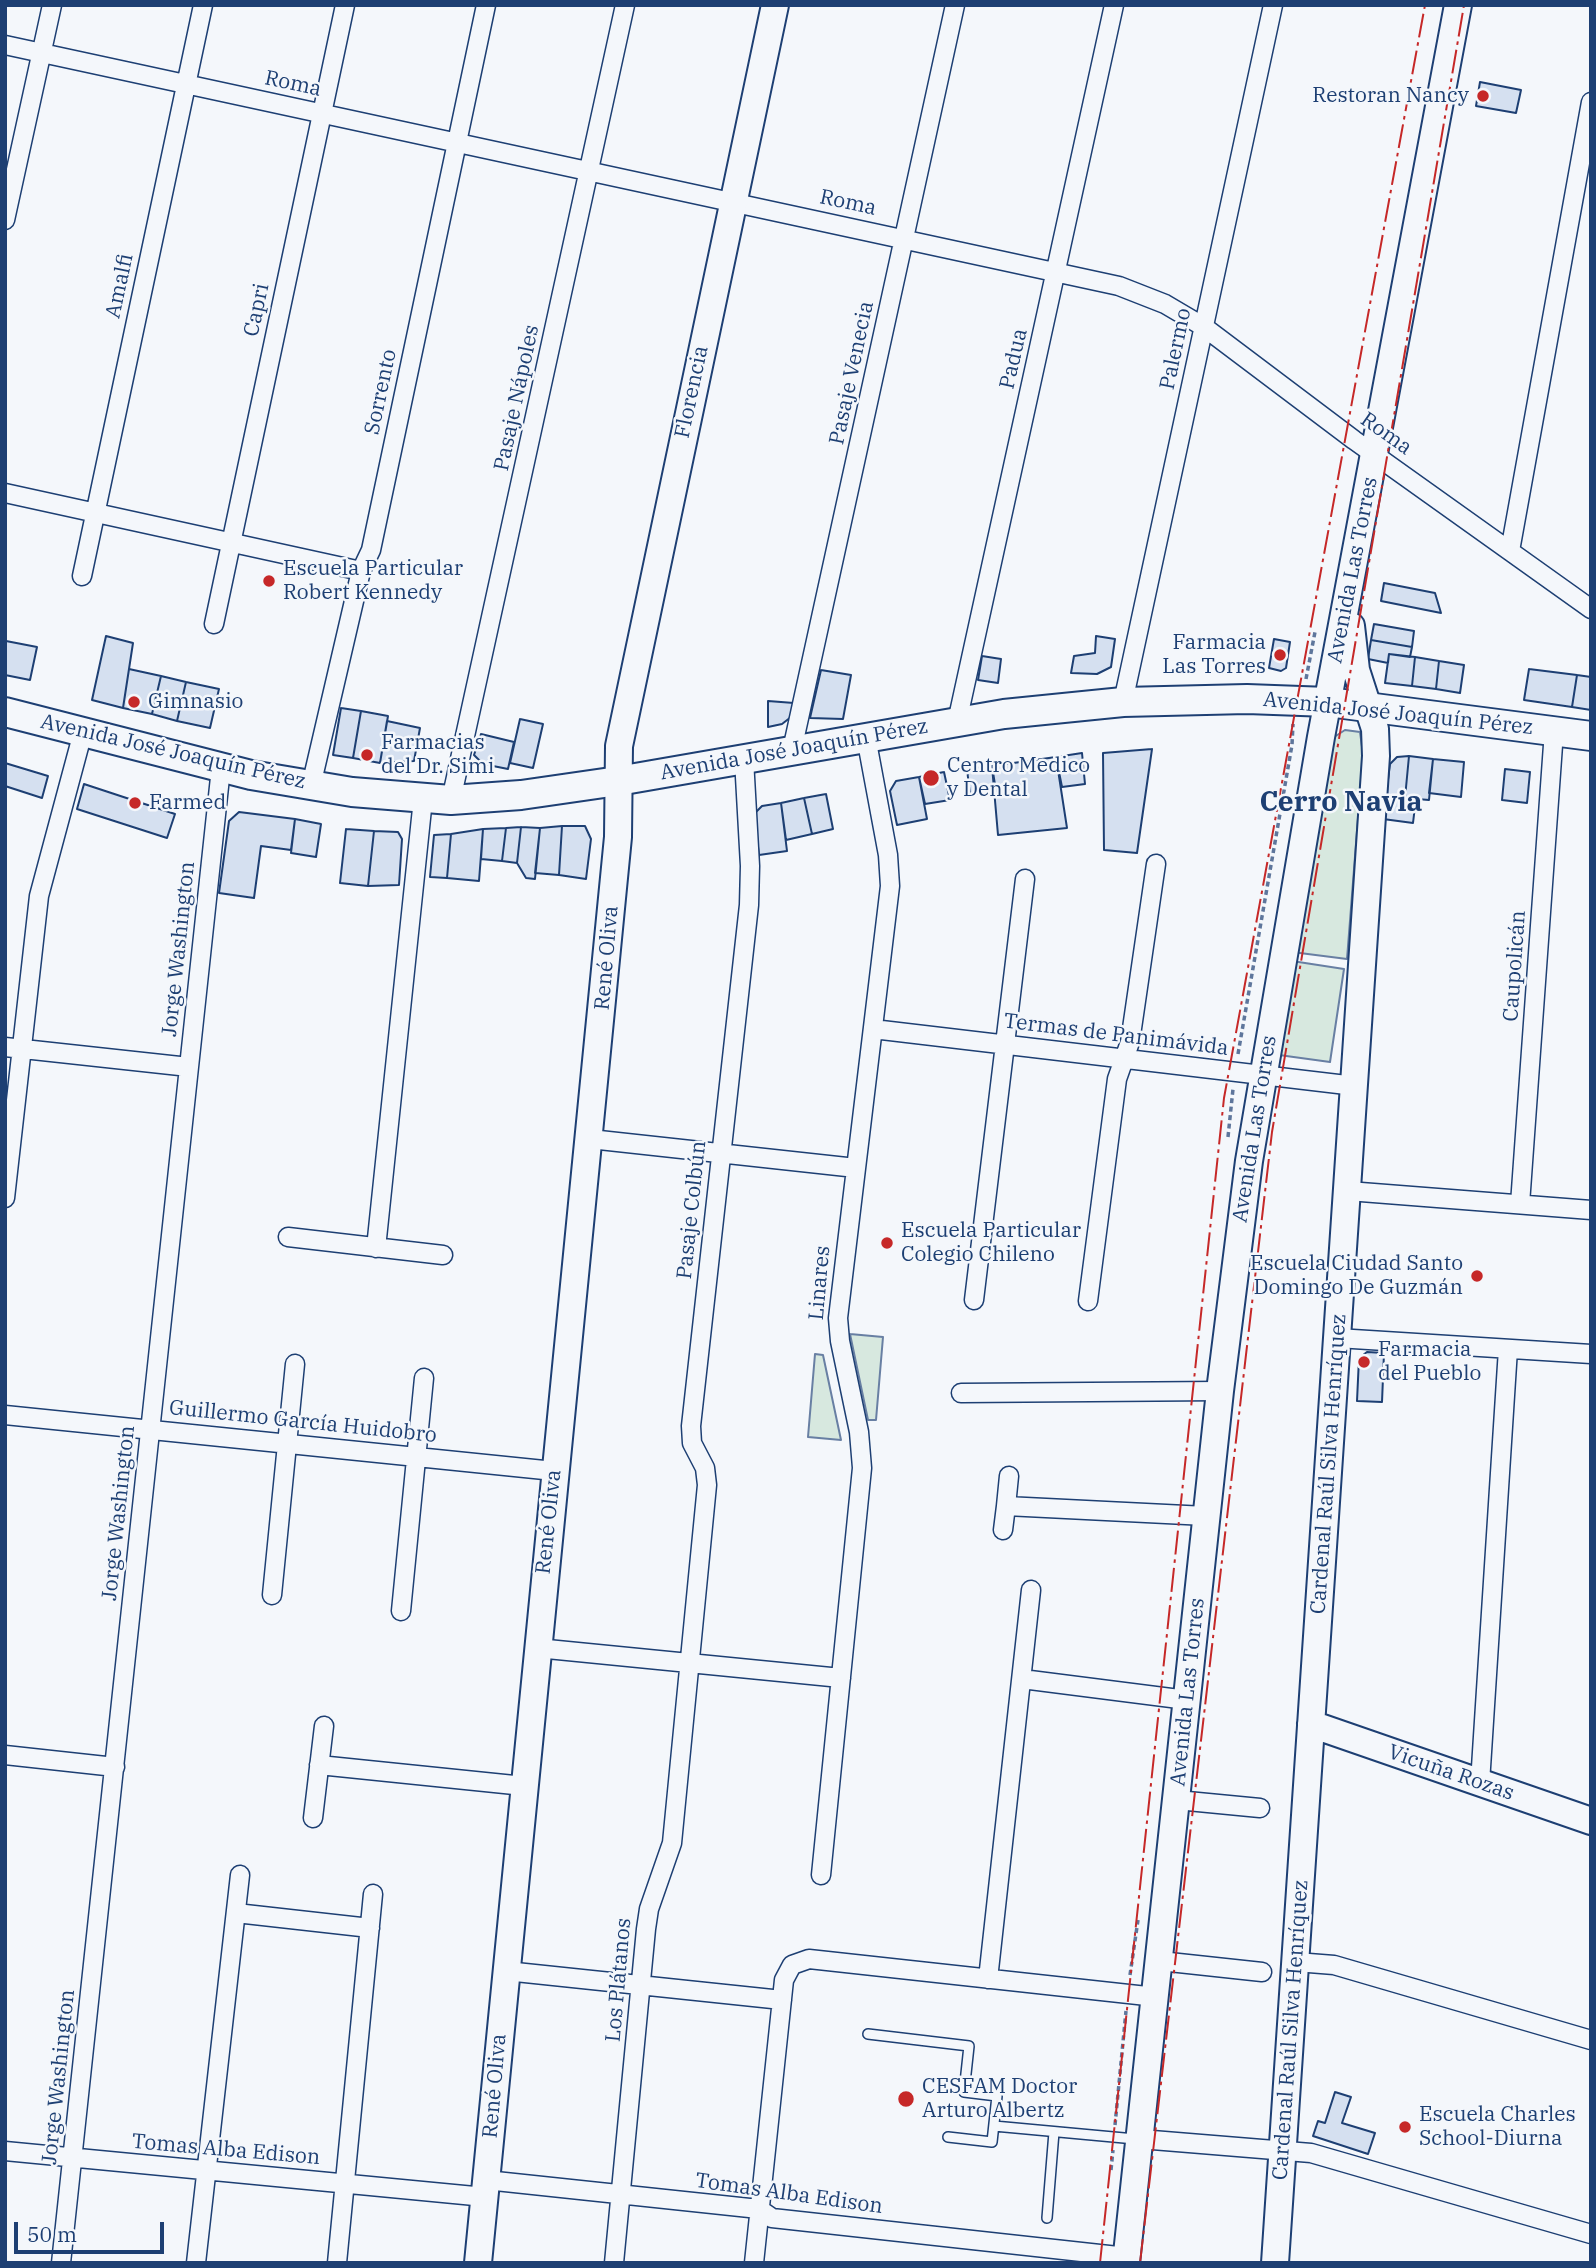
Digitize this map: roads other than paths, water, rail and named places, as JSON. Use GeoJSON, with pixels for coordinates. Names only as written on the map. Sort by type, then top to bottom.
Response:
{"type":"FeatureCollection","features":[{"type":"Feature","properties":{"kind":"main road","name":"Florencia"},"geometry":{"type":"LineString","coordinates":[[618,781],[620,737],[775,5]]}},
{"type":"Feature","properties":{"kind":"main road","name":"Avenida Las Torres"},"geometry":{"type":"LineString","coordinates":[[1127,2260],[1220,1391],[1262,1076],[1349,585],[1458,5]]}},
{"type":"Feature","properties":{"kind":"main road","name":"Cardenal Raúl Silva Henríquez"},"geometry":{"type":"LineString","coordinates":[[1275,2263],[1376,756],[1375,729],[1354,656],[1349,585]]}},
{"type":"Feature","properties":{"kind":"main road","name":"Avenida José Joaquín Pérez"},"geometry":{"type":"LineString","coordinates":[[5,712],[221,768],[310,786],[451,800],[510,796],[618,781],[957,722],[1122,702],[1247,699],[1328,702],[1591,736]]}},
{"type":"Feature","properties":{"kind":"main road","name":"René Oliva"},"geometry":{"type":"LineString","coordinates":[[478,2263],[554,1471],[590,1139],[618,837],[618,781]]}},
{"type":"Feature","properties":{"kind":"main road","name":"Vicuña Rozas"},"geometry":{"type":"LineString","coordinates":[[1311,1724],[1591,1821]]}},
{"type":"Feature","properties":{"kind":"street"},"geometry":{"type":"LineString","coordinates":[[5,220],[52,5]]}},
{"type":"Feature","properties":{"kind":"street","name":"Amalfi"},"geometry":{"type":"LineString","coordinates":[[82,576],[202,5]]}},
{"type":"Feature","properties":{"kind":"street","name":"Capri"},"geometry":{"type":"LineString","coordinates":[[214,624],[345,5]]}},
{"type":"Feature","properties":{"kind":"street","name":"Sorrento"},"geometry":{"type":"LineString","coordinates":[[310,786],[361,571],[371,550],[486,5]]}},
{"type":"Feature","properties":{"kind":"street","name":"Pasaje Nápoles"},"geometry":{"type":"LineString","coordinates":[[451,800],[625,5]]}},
{"type":"Feature","properties":{"kind":"street","name":"Pasaje Venecia"},"geometry":{"type":"LineString","coordinates":[[792,750],[956,5]]}},
{"type":"Feature","properties":{"kind":"street","name":"Padua"},"geometry":{"type":"LineString","coordinates":[[957,722],[1114,5]]}},
{"type":"Feature","properties":{"kind":"street","name":"Palermo"},"geometry":{"type":"LineString","coordinates":[[1122,702],[1273,5]]}},
{"type":"Feature","properties":{"kind":"street","name":"Roma"},"geometry":{"type":"LineString","coordinates":[[5,45],[1057,272],[1145,296],[1204,327],[1374,454],[1591,609]]}},
{"type":"Feature","properties":{"kind":"street"},"geometry":{"type":"LineString","coordinates":[[1510,551],[1591,102]]}},
{"type":"Feature","properties":{"kind":"street"},"geometry":{"type":"LineString","coordinates":[[5,494],[361,571]]}},
{"type":"Feature","properties":{"kind":"street","name":"Caupolicán"},"geometry":{"type":"LineString","coordinates":[[1520,1204],[1554,731]]}},
{"type":"Feature","properties":{"kind":"street"},"geometry":{"type":"LineString","coordinates":[[5,1198],[14,1048],[38,896],[83,732]]}},
{"type":"Feature","properties":{"kind":"street","name":"Linares"},"geometry":{"type":"LineString","coordinates":[[821,1875],[862,1468],[859,1432],[838,1329],[890,870],[866,737]]}},
{"type":"Feature","properties":{"kind":"street","name":"Pasaje Colbún"},"geometry":{"type":"LineString","coordinates":[[691,1663],[707,1485],[705,1468],[692,1443],[691,1426],[750,886],[744,759]]}},
{"type":"Feature","properties":{"kind":"street","name":"Jorge Washington"},"geometry":{"type":"LineString","coordinates":[[61,2263],[221,768]]}},
{"type":"Feature","properties":{"kind":"street"},"geometry":{"type":"LineString","coordinates":[[376,1248],[422,799]]}},
{"type":"Feature","properties":{"kind":"street"},"geometry":{"type":"LineString","coordinates":[[1088,1301],[1116,1079],[1130,1042],[1156,864]]}},
{"type":"Feature","properties":{"kind":"street"},"geometry":{"type":"LineString","coordinates":[[974,1300],[1025,879]]}},
{"type":"Feature","properties":{"kind":"street","name":"Termas de Panimávida"},"geometry":{"type":"LineString","coordinates":[[873,1029],[1355,1086]]}},
{"type":"Feature","properties":{"kind":"street"},"geometry":{"type":"LineString","coordinates":[[14,1048],[189,1067]]}},
{"type":"Feature","properties":{"kind":"street"},"geometry":{"type":"LineString","coordinates":[[590,1139],[856,1168]]}},
{"type":"Feature","properties":{"kind":"street"},"geometry":{"type":"LineString","coordinates":[[1348,1191],[1591,1210]]}},
{"type":"Feature","properties":{"kind":"street"},"geometry":{"type":"LineString","coordinates":[[288,1237],[443,1255]]}},
{"type":"Feature","properties":{"kind":"street"},"geometry":{"type":"LineString","coordinates":[[1337,1338],[1591,1354]]}},
{"type":"Feature","properties":{"kind":"street"},"geometry":{"type":"LineString","coordinates":[[1480,1783],[1508,1349]]}},
{"type":"Feature","properties":{"kind":"street"},"geometry":{"type":"LineString","coordinates":[[272,1595],[295,1364]]}},
{"type":"Feature","properties":{"kind":"street"},"geometry":{"type":"LineString","coordinates":[[401,1611],[424,1378]]}},
{"type":"Feature","properties":{"kind":"street"},"geometry":{"type":"LineString","coordinates":[[961,1393],[1220,1391]]}},
{"type":"Feature","properties":{"kind":"street","name":"Guillermo García Huidobro"},"geometry":{"type":"LineString","coordinates":[[5,1415],[554,1471]]}},
{"type":"Feature","properties":{"kind":"street"},"geometry":{"type":"LineString","coordinates":[[1003,1530],[1009,1476]]}},
{"type":"Feature","properties":{"kind":"street"},"geometry":{"type":"LineString","coordinates":[[1006,1506],[1206,1516]]}},
{"type":"Feature","properties":{"kind":"street"},"geometry":{"type":"LineString","coordinates":[[988,1979],[1031,1590]]}},
{"type":"Feature","properties":{"kind":"street"},"geometry":{"type":"LineString","coordinates":[[537,1648],[841,1678]]}},
{"type":"Feature","properties":{"kind":"street","name":"Los Plátanos"},"geometry":{"type":"LineString","coordinates":[[614,2263],[647,1919],[672,1843],[691,1663]]}},
{"type":"Feature","properties":{"kind":"street"},"geometry":{"type":"LineString","coordinates":[[1021,1679],[1187,1699]]}},
{"type":"Feature","properties":{"kind":"street"},"geometry":{"type":"LineString","coordinates":[[313,1818],[324,1726]]}},
{"type":"Feature","properties":{"kind":"street"},"geometry":{"type":"LineString","coordinates":[[5,1755],[115,1766]]}},
{"type":"Feature","properties":{"kind":"street"},"geometry":{"type":"LineString","coordinates":[[319,1765],[524,1786]]}},
{"type":"Feature","properties":{"kind":"street"},"geometry":{"type":"LineString","coordinates":[[1177,1800],[1260,1808]]}},
{"type":"Feature","properties":{"kind":"street"},"geometry":{"type":"LineString","coordinates":[[196,2263],[240,1875]]}},
{"type":"Feature","properties":{"kind":"street"},"geometry":{"type":"LineString","coordinates":[[337,2263],[373,1894]]}},
{"type":"Feature","properties":{"kind":"street"},"geometry":{"type":"LineString","coordinates":[[236,1913],[370,1928]]}},
{"type":"Feature","properties":{"kind":"street"},"geometry":{"type":"LineString","coordinates":[[754,2263],[785,1975],[792,1965],[808,1959],[1156,1997]]}},
{"type":"Feature","properties":{"kind":"street"},"geometry":{"type":"LineString","coordinates":[[1160,1961],[1262,1972]]}},
{"type":"Feature","properties":{"kind":"street"},"geometry":{"type":"LineString","coordinates":[[1296,1962],[1334,1965],[1591,2040]]}},
{"type":"Feature","properties":{"kind":"street"},"geometry":{"type":"LineString","coordinates":[[506,1971],[782,2000]]}},
{"type":"Feature","properties":{"kind":"street"},"geometry":{"type":"LineString","coordinates":[[1140,2139],[1311,2153],[1591,2234]]}},
{"type":"Feature","properties":{"kind":"street","name":"Tomas Alba Edison"},"geometry":{"type":"LineString","coordinates":[[5,2151],[345,2184],[621,2195],[760,2210],[772,2218],[1127,2260]]}},
{"type":"Feature","properties":{"kind":"lane"},"geometry":{"type":"LineString","coordinates":[[868,2034],[969,2046],[964,2092],[997,2096],[992,2141],[948,2137]]}},
{"type":"Feature","properties":{"kind":"lane"},"geometry":{"type":"LineString","coordinates":[[994,2126],[1140,2139]]}},
{"type":"Feature","properties":{"kind":"lane"},"geometry":{"type":"LineString","coordinates":[[1047,2218],[1054,2132]]}},
{"type":"Feature","properties":{"kind":"place","name":"Restoran Nancy"},"geometry":{"type":"Point","coordinates":[1483,96]}},
{"type":"Feature","properties":{"kind":"place","name":"Escuela Particular Robert Kennedy"},"geometry":{"type":"Point","coordinates":[269,581]}},
{"type":"Feature","properties":{"kind":"place","name":"Farmacia Las Torres"},"geometry":{"type":"Point","coordinates":[1280,655]}},
{"type":"Feature","properties":{"kind":"place","name":"Gimnasio"},"geometry":{"type":"Point","coordinates":[134,702]}},
{"type":"Feature","properties":{"kind":"place","name":"Farmacias del Dr. Simi"},"geometry":{"type":"Point","coordinates":[367,755]}},
{"type":"Feature","properties":{"kind":"place","name":"Centro Medico y Dental"},"geometry":{"type":"Point","coordinates":[931,778]}},
{"type":"Feature","properties":{"kind":"place","name":"Farmed"},"geometry":{"type":"Point","coordinates":[135,803]}},
{"type":"Feature","properties":{"kind":"place","name":"Escuela Particular Colegio Chileno"},"geometry":{"type":"Point","coordinates":[887,1243]}},
{"type":"Feature","properties":{"kind":"place","name":"Escuela Ciudad Santo Domingo De Guzmán"},"geometry":{"type":"Point","coordinates":[1477,1276]}},
{"type":"Feature","properties":{"kind":"place","name":"Farmacia del Pueblo"},"geometry":{"type":"Point","coordinates":[1364,1362]}},
{"type":"Feature","properties":{"kind":"place","name":"CESFAM Doctor Arturo Albertz"},"geometry":{"type":"Point","coordinates":[906,2099]}},
{"type":"Feature","properties":{"kind":"place","name":"Escuela Charles School-Diurna"},"geometry":{"type":"Point","coordinates":[1405,2127]}},
{"type":"Feature","properties":{"kind":"district","name":"Cerro Navia"},"geometry":{"type":"Point","coordinates":[1341,803]}}]}
